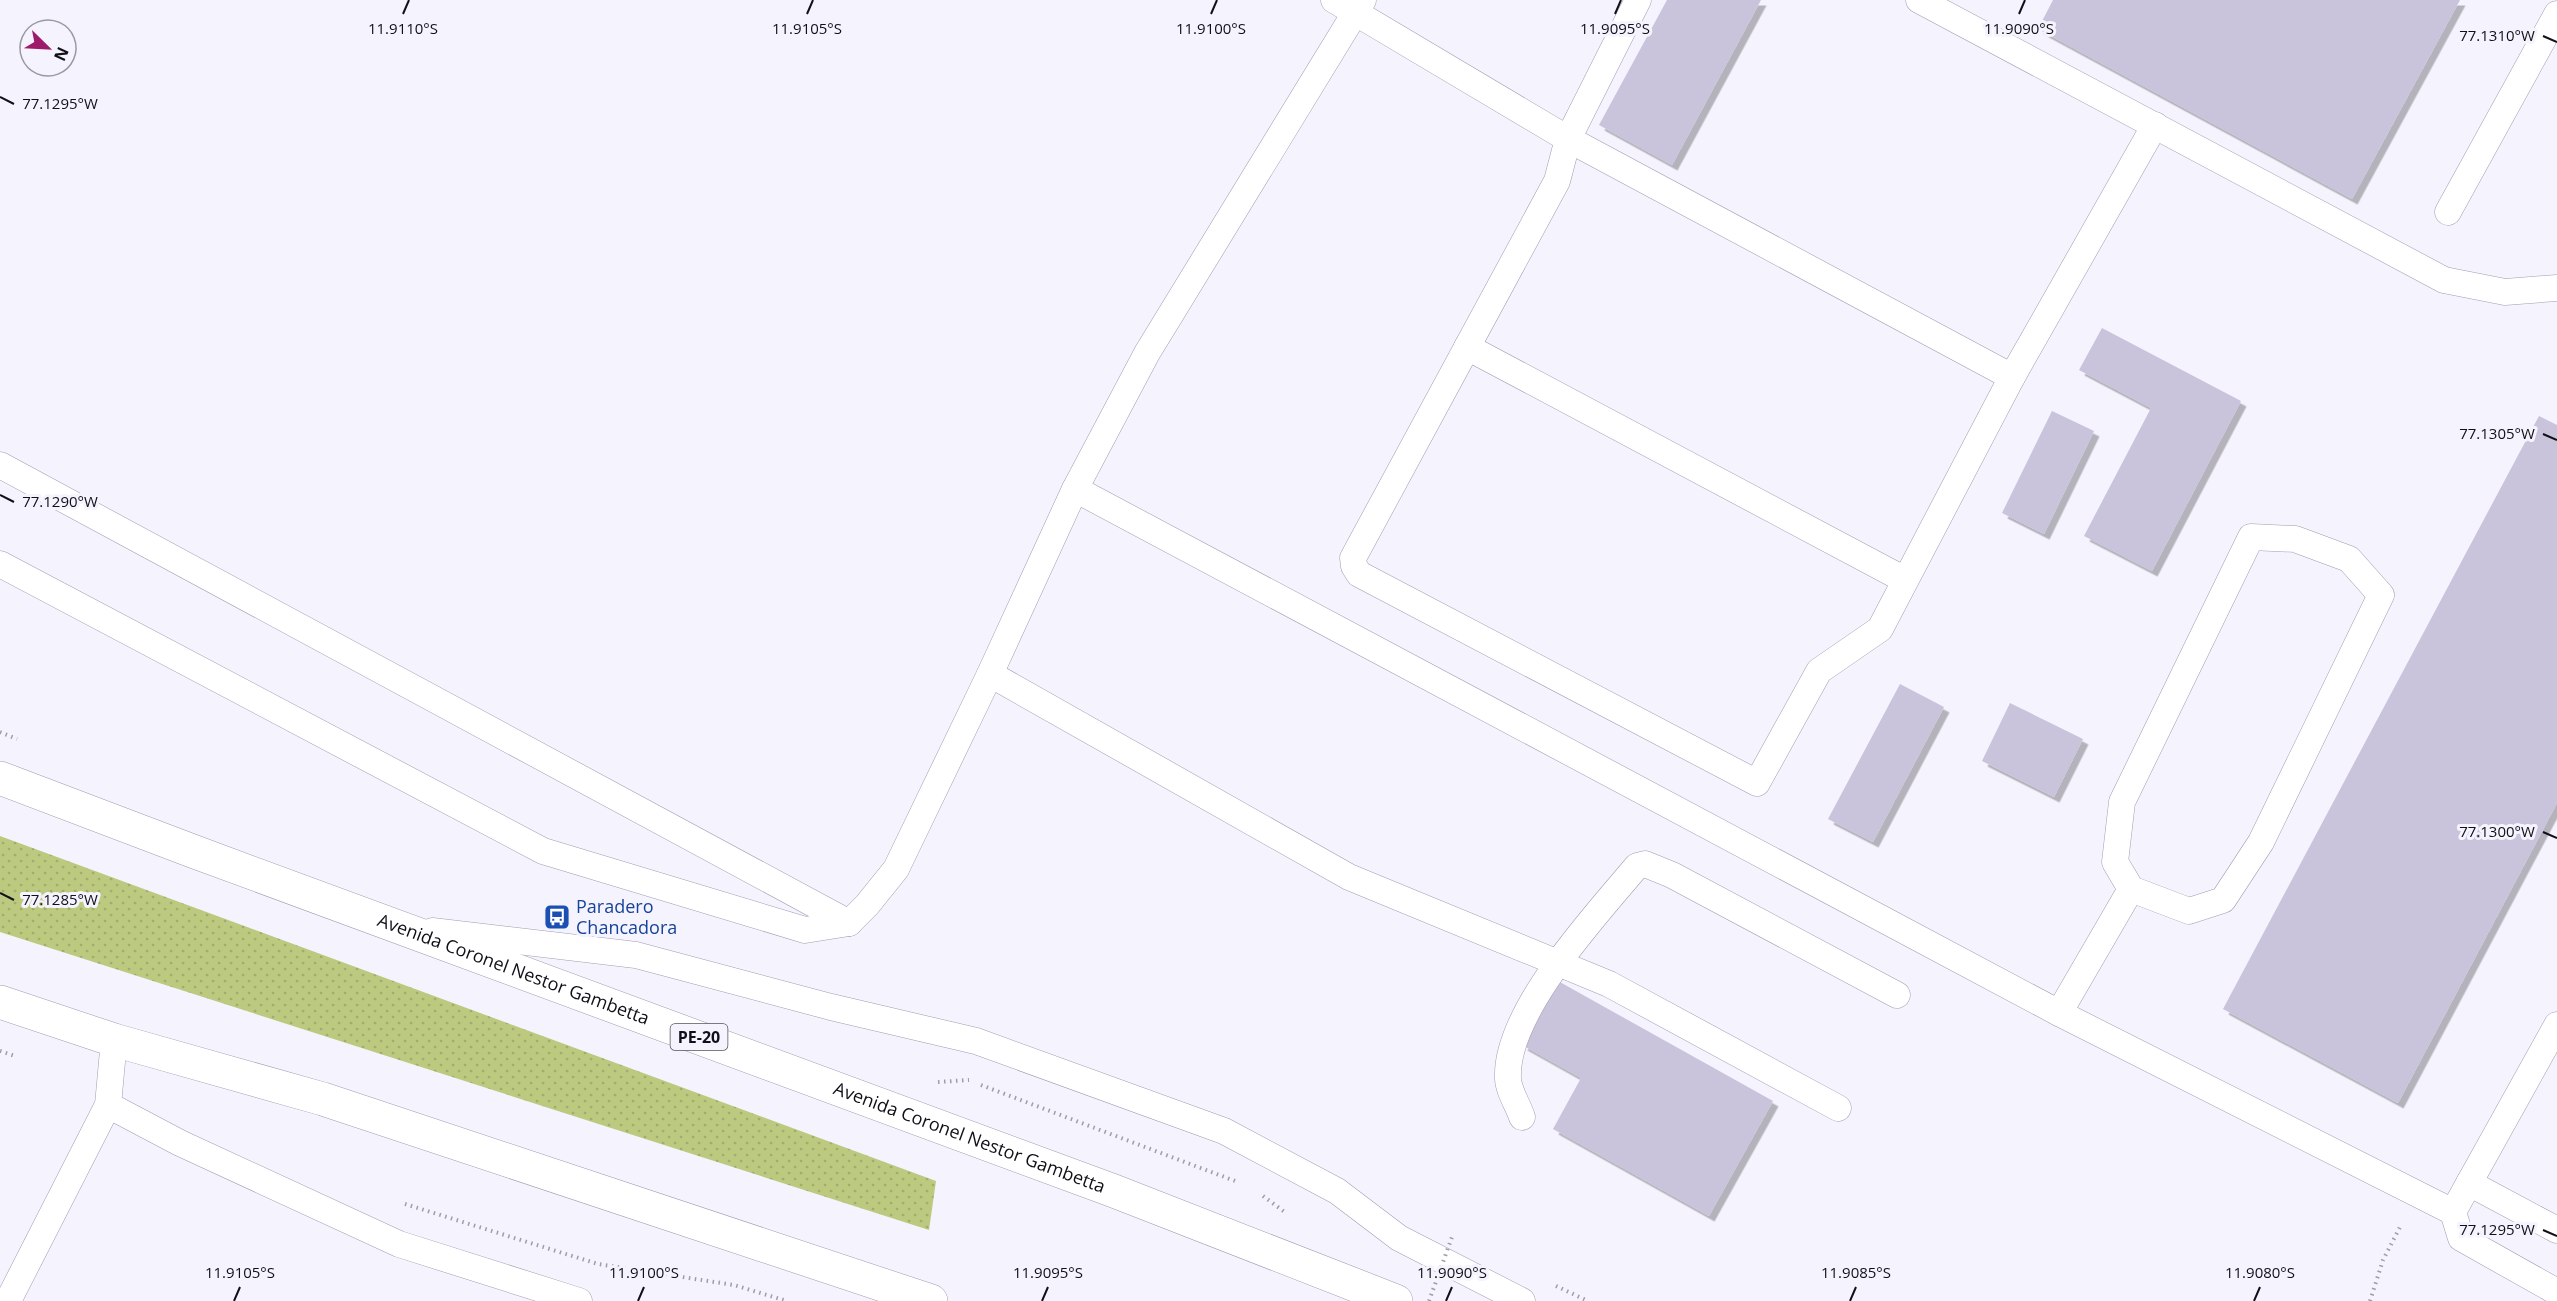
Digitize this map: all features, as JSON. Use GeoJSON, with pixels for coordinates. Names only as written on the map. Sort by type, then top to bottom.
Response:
{"type":"FeatureCollection","features":[{"type":"Feature","properties":{"kind":"highway","name":"Avenida Coronel Nestor Gambetta"},"geometry":{"type":"LineString","coordinates":[[0,778],[1114,1191],[1396,1301]]}},
{"type":"Feature","properties":{"kind":"highway"},"geometry":{"type":"LineString","coordinates":[[0,1002],[114,1040],[323,1100],[931,1301]]}},
{"type":"Feature","properties":{"kind":"lane"},"geometry":{"type":"LineString","coordinates":[[1638,0],[1568,139],[1557,181],[1353,558],[1354,566],[1359,574],[1757,783],[1819,671],[1880,629],[2012,377],[2155,125]]}},
{"type":"Feature","properties":{"kind":"lane"},"geometry":{"type":"LineString","coordinates":[[1919,0],[2444,280],[2505,292],[2557,288]]}},
{"type":"Feature","properties":{"kind":"lane"},"geometry":{"type":"LineString","coordinates":[[0,564],[543,851],[806,930],[849,923],[896,869],[990,674],[1075,489],[1147,353],[1351,4],[1568,139],[2012,377]]}},
{"type":"Feature","properties":{"kind":"lane"},"geometry":{"type":"LineString","coordinates":[[2448,212],[2549,51],[2557,14]]}},
{"type":"Feature","properties":{"kind":"lane"},"geometry":{"type":"LineString","coordinates":[[1467,347],[1905,580]]}},
{"type":"Feature","properties":{"kind":"lane"},"geometry":{"type":"LineString","coordinates":[[0,465],[849,923]]}},
{"type":"Feature","properties":{"kind":"lane"},"geometry":{"type":"LineString","coordinates":[[1075,489],[2059,1013],[2453,1212],[2461,1238],[2557,1292]]}},
{"type":"Feature","properties":{"kind":"lane"},"geometry":{"type":"LineString","coordinates":[[2251,537],[2295,539],[2349,559],[2380,595],[2261,842],[2223,900],[2189,911],[2132,889],[2115,862],[2122,802],[2251,537]]}},
{"type":"Feature","properties":{"kind":"lane"},"geometry":{"type":"LineString","coordinates":[[990,674],[1349,877],[1609,984],[1838,1108]]}},
{"type":"Feature","properties":{"kind":"lane"},"geometry":{"type":"LineString","coordinates":[[1522,1117],[1508,1081],[1509,1058],[1522,1023],[1557,963],[1637,866],[1645,864],[1672,875],[1897,994]]}},
{"type":"Feature","properties":{"kind":"lane"},"geometry":{"type":"LineString","coordinates":[[2059,1013],[2132,889]]}},
{"type":"Feature","properties":{"kind":"lane"},"geometry":{"type":"LineString","coordinates":[[398,927],[636,956],[831,1007],[976,1041],[1224,1131],[1337,1191],[1399,1238],[1522,1301]]}},
{"type":"Feature","properties":{"kind":"lane"},"geometry":{"type":"LineString","coordinates":[[2453,1212],[2557,1025]]}},
{"type":"Feature","properties":{"kind":"lane"},"geometry":{"type":"LineString","coordinates":[[8,1301],[108,1106],[114,1040]]}},
{"type":"Feature","properties":{"kind":"lane"},"geometry":{"type":"LineString","coordinates":[[108,1106],[180,1143],[399,1244],[579,1301]]}},
{"type":"Feature","properties":{"kind":"lane"},"geometry":{"type":"LineString","coordinates":[[2469,1183],[2557,1230]]}},
{"type":"Feature","properties":{"kind":"path"},"geometry":{"type":"LineString","coordinates":[[0,732],[22,741]]}},
{"type":"Feature","properties":{"kind":"path"},"geometry":{"type":"LineString","coordinates":[[0,1051],[15,1056]]}},
{"type":"Feature","properties":{"kind":"path"},"geometry":{"type":"LineString","coordinates":[[2370,1301],[2384,1260],[2417,1193]]}},
{"type":"Feature","properties":{"kind":"path"},"geometry":{"type":"LineString","coordinates":[[400,1202],[598,1264],[734,1285],[787,1301]]}},
{"type":"Feature","properties":{"kind":"path"},"geometry":{"type":"LineString","coordinates":[[1430,1301],[1452,1237]]}},
{"type":"Feature","properties":{"kind":"green space"},"geometry":{"type":"Polygon","coordinates":[[[0,836],[936,1181],[929,1230],[0,932],[0,836]]]}},
{"type":"Feature","properties":{"kind":"building"},"geometry":{"type":"Polygon","coordinates":[[[1667,0],[1761,0],[1672,165],[1599,125],[1667,0]]]}},
{"type":"Feature","properties":{"kind":"building"},"geometry":{"type":"Polygon","coordinates":[[[2053,0],[2460,0],[2352,199],[2038,29],[2053,0]]]}},
{"type":"Feature","properties":{"kind":"building"},"geometry":{"type":"Polygon","coordinates":[[[2102,328],[2241,401],[2152,571],[2084,536],[2151,408],[2079,370],[2102,328]]]}},
{"type":"Feature","properties":{"kind":"building"},"geometry":{"type":"Polygon","coordinates":[[[2052,411],[2094,431],[2044,534],[2002,513],[2052,411]]]}},
{"type":"Feature","properties":{"kind":"building"},"geometry":{"type":"Polygon","coordinates":[[[2539,416],[2557,425],[2557,803],[2398,1103],[2223,1009],[2539,416]]]}},
{"type":"Feature","properties":{"kind":"building"},"geometry":{"type":"Polygon","coordinates":[[[1900,684],[1944,707],[1873,842],[1828,819],[1900,684]]]}},
{"type":"Feature","properties":{"kind":"building"},"geometry":{"type":"Polygon","coordinates":[[[2010,703],[2083,739],[2054,797],[1982,761],[2010,703]]]}},
{"type":"Feature","properties":{"kind":"building"},"geometry":{"type":"Polygon","coordinates":[[[1558,981],[1773,1101],[1709,1216],[1553,1129],[1581,1078],[1522,1045],[1558,981]]]}},
{"type":"Feature","properties":{"kind":"place","name":"Paradero Chancadora"},"geometry":{"type":"Point","coordinates":[557,917]}}]}
